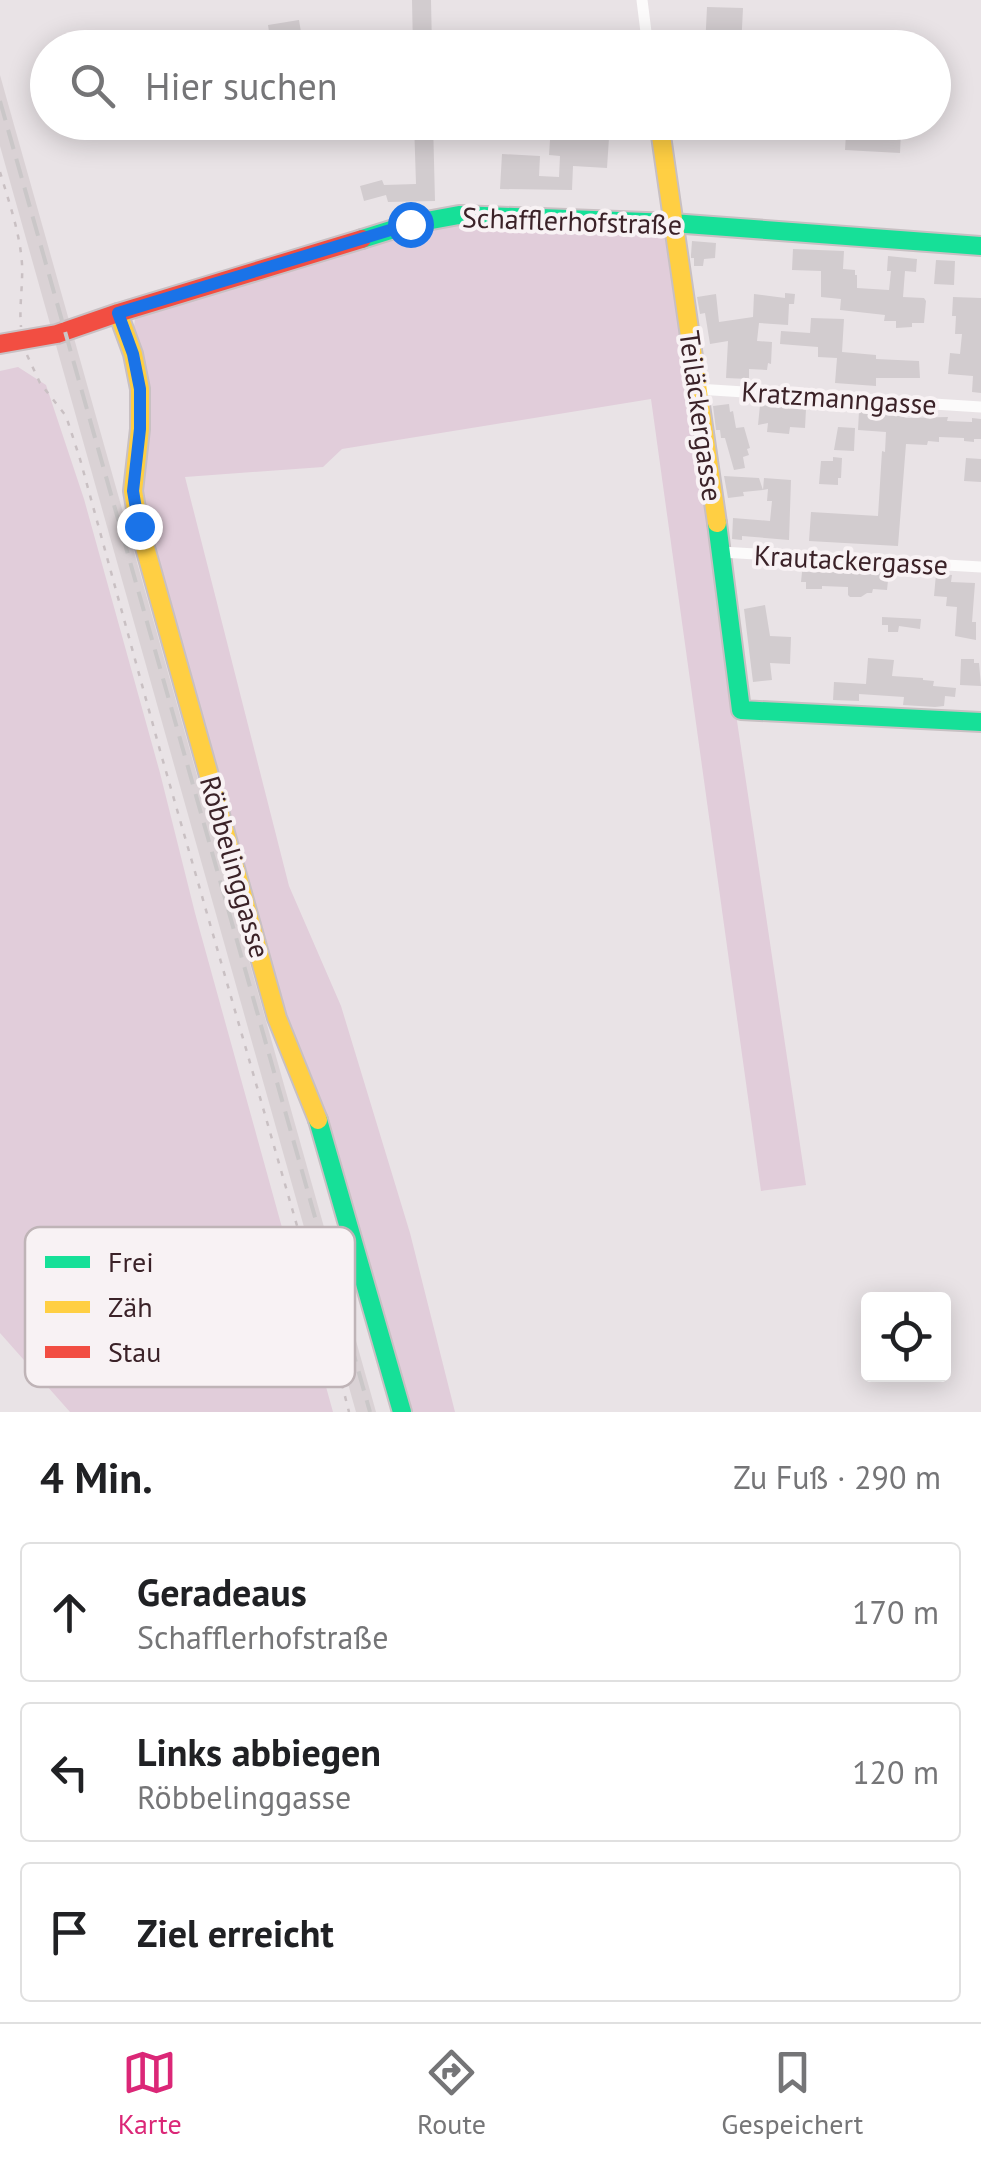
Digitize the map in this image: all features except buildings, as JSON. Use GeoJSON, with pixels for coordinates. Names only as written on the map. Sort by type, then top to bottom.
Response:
{"type":"FeatureCollection","features":[{"type":"Feature","properties":{"kind":"street"},"geometry":{"type":"LineString","coordinates":[[642,0],[646,30]]}},
{"type":"Feature","properties":{"kind":"street","name":"Teiläckergasse"},"geometry":{"type":"LineString","coordinates":[[661,140],[741,710],[981,722]]}},
{"type":"Feature","properties":{"kind":"street","name":"Schafflerhofstraße"},"geometry":{"type":"LineString","coordinates":[[0,344],[57,334],[410,224],[460,214],[672,222],[981,246]]}},
{"type":"Feature","properties":{"kind":"street","name":"Röbbelinggasse"},"geometry":{"type":"LineString","coordinates":[[118,313],[133,354],[140,389],[133,491],[139,526],[277,1018],[320,1125],[349,1227]]}},
{"type":"Feature","properties":{"kind":"street","name":"Kratzmanngasse"},"geometry":{"type":"LineString","coordinates":[[697,389],[981,407]]}},
{"type":"Feature","properties":{"kind":"street","name":"Krautackergasse"},"geometry":{"type":"LineString","coordinates":[[721,552],[981,567]]}},
{"type":"Feature","properties":{"kind":"street","name":"Röbbelinggasse"},"geometry":{"type":"LineString","coordinates":[[355,1248],[402,1412]]}},
{"type":"Feature","properties":{"kind":"path"},"geometry":{"type":"LineString","coordinates":[[0,172],[19,240],[20,290]]}},
{"type":"Feature","properties":{"kind":"path"},"geometry":{"type":"LineString","coordinates":[[40,384],[66,416],[85,478],[298,1227]]}},
{"type":"Feature","properties":{"kind":"path"},"geometry":{"type":"LineString","coordinates":[[342,1387],[348,1412]]}},
{"type":"Feature","properties":{"kind":"shaded area"},"geometry":{"type":"Polygon","coordinates":[[[0,75],[324,1227],[304,1227],[0,146],[0,75]]]}},
{"type":"Feature","properties":{"kind":"shaded area"},"geometry":{"type":"Polygon","coordinates":[[[460,222],[664,230],[806,1185],[761,1191],[651,399],[342,449],[323,467],[185,477],[289,886],[341,1006],[410,1233],[455,1412],[411,1412],[328,1125],[286,1017],[140,492],[133,334],[135,319],[146,313],[410,232],[460,222]]]}},
{"type":"Feature","properties":{"kind":"shaded area"},"geometry":{"type":"Polygon","coordinates":[[[18,367],[46,385],[84,499],[282,1227],[25,1227],[25,1361],[0,1333],[0,371],[18,367]]]}},
{"type":"Feature","properties":{"kind":"shaded area"},"geometry":{"type":"Polygon","coordinates":[[[355,1337],[376,1412],[356,1412],[349,1387],[355,1387],[355,1337]]]}},
{"type":"Feature","properties":{"kind":"shaded area"},"geometry":{"type":"Polygon","coordinates":[[[48,1387],[326,1387],[333,1412],[70,1412],[48,1387]]]}},
{"type":"Feature","properties":{"kind":"railway"},"geometry":{"type":"LineString","coordinates":[[0,101],[318,1227]]}},
{"type":"Feature","properties":{"kind":"railway"},"geometry":{"type":"LineString","coordinates":[[355,1359],[370,1412]]}},
{"type":"Feature","properties":{"kind":"traffic: fast"},"geometry":{"type":"LineString","coordinates":[[362,239],[410,224],[459,215],[672,223],[981,246]]}},
{"type":"Feature","properties":{"kind":"traffic: fast"},"geometry":{"type":"LineString","coordinates":[[717,523],[741,710],[981,722]]}},
{"type":"Feature","properties":{"kind":"traffic: fast"},"geometry":{"type":"LineString","coordinates":[[318,1120],[349,1227]]}},
{"type":"Feature","properties":{"kind":"traffic: fast"},"geometry":{"type":"LineString","coordinates":[[355,1249],[402,1412]]}},
{"type":"Feature","properties":{"kind":"traffic: slow"},"geometry":{"type":"LineString","coordinates":[[662,140],[717,523]]}},
{"type":"Feature","properties":{"kind":"traffic: slow"},"geometry":{"type":"LineString","coordinates":[[118,313],[133,354],[140,389],[133,491],[139,526],[277,1018],[318,1120]]}},
{"type":"Feature","properties":{"kind":"traffic: jam"},"geometry":{"type":"LineString","coordinates":[[0,344],[57,334],[362,239]]}},
{"type":"Feature","properties":{"kind":"route"},"geometry":{"type":"LineString","coordinates":[[139,526],[133,491],[140,389],[133,354],[118,313],[410,224]]}}]}
